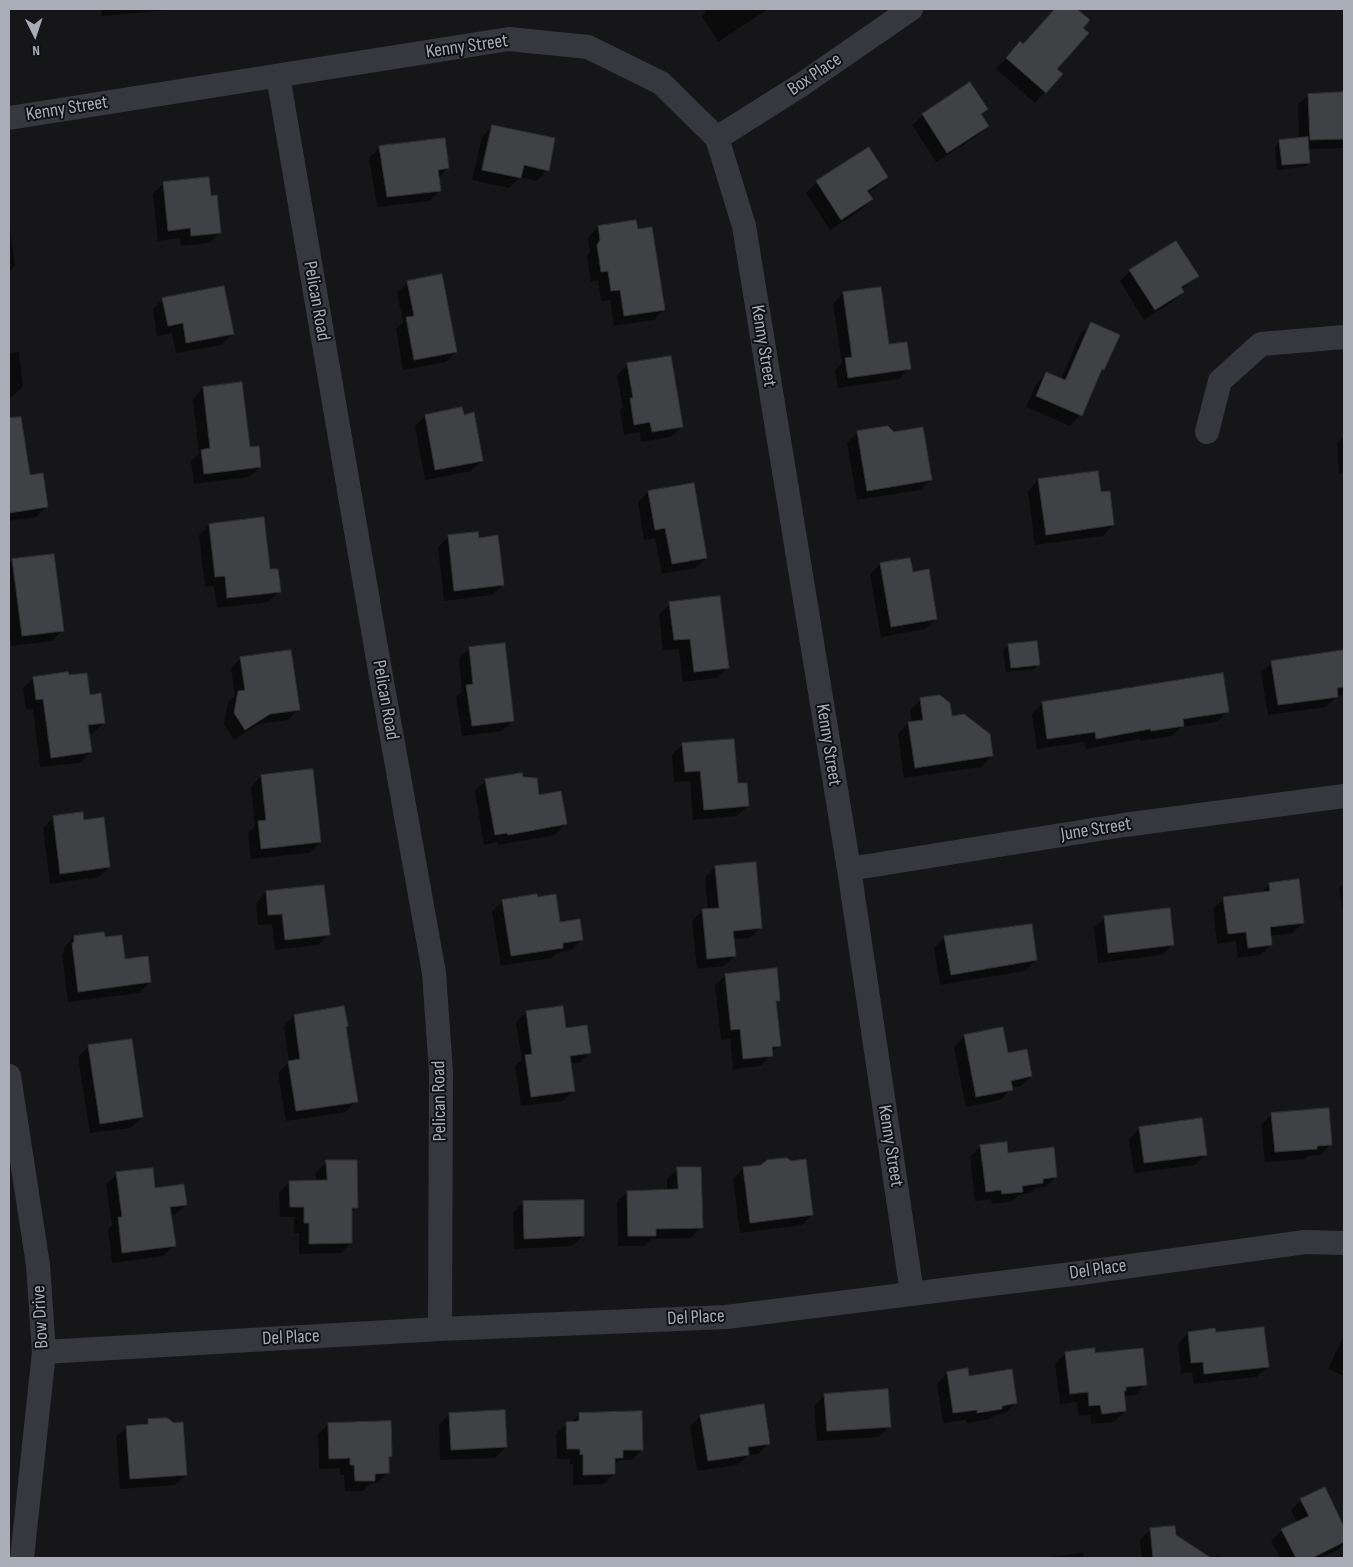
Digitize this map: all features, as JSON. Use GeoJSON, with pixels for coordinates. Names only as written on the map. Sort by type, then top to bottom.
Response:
{"type":"FeatureCollection","features":[{"type":"Feature","properties":{"kind":"street","name":"Box Place"},"geometry":{"type":"LineString","coordinates":[[717,138],[801,85],[911,9]]}},
{"type":"Feature","properties":{"kind":"street","name":"Kenny Street"},"geometry":{"type":"LineString","coordinates":[[9,118],[509,39],[588,47],[661,83],[717,138],[744,226],[849,869],[912,1293]]}},
{"type":"Feature","properties":{"kind":"street","name":"Pelican Road"},"geometry":{"type":"LineString","coordinates":[[278,76],[434,974],[441,1072],[440,1329]]}},
{"type":"Feature","properties":{"kind":"street"},"geometry":{"type":"LineString","coordinates":[[1207,432],[1220,381],[1261,344],[1344,337]]}},
{"type":"Feature","properties":{"kind":"street","name":"June Street"},"geometry":{"type":"LineString","coordinates":[[849,869],[1124,826],[1344,796]]}},
{"type":"Feature","properties":{"kind":"street","name":"Bow Drive"},"geometry":{"type":"LineString","coordinates":[[9,1076],[38,1266],[44,1352],[22,1558]]}},
{"type":"Feature","properties":{"kind":"street","name":"Del Place"},"geometry":{"type":"LineString","coordinates":[[44,1352],[440,1329],[726,1317],[1080,1273],[1304,1242],[1344,1243]]}},
{"type":"Feature","properties":{"kind":"building"},"geometry":{"type":"Polygon","coordinates":[[[1055,9],[1077,9],[1090,20],[1083,28],[1089,33],[1057,69],[1063,74],[1046,93],[1006,58],[1020,41],[1023,44],[1055,9]]]}},
{"type":"Feature","properties":{"kind":"building"},"geometry":{"type":"Polygon","coordinates":[[[970,82],[988,109],[981,114],[989,126],[947,153],[922,114],[970,82]]]}},
{"type":"Feature","properties":{"kind":"building"},"geometry":{"type":"Polygon","coordinates":[[[1344,92],[1344,139],[1310,140],[1308,94],[1344,92]]]}},
{"type":"Feature","properties":{"kind":"building"},"geometry":{"type":"Polygon","coordinates":[[[492,125],[555,138],[549,171],[524,165],[521,178],[482,170],[492,125]]]}},
{"type":"Feature","properties":{"kind":"building"},"geometry":{"type":"Polygon","coordinates":[[[1308,137],[1310,163],[1282,165],[1279,140],[1308,137]]]}},
{"type":"Feature","properties":{"kind":"building"},"geometry":{"type":"Polygon","coordinates":[[[445,138],[449,168],[438,170],[441,191],[387,197],[379,146],[445,138]]]}},
{"type":"Feature","properties":{"kind":"building"},"geometry":{"type":"Polygon","coordinates":[[[869,147],[888,177],[867,191],[873,199],[841,220],[816,181],[869,147]]]}},
{"type":"Feature","properties":{"kind":"building"},"geometry":{"type":"Polygon","coordinates":[[[209,177],[211,196],[217,195],[221,233],[191,236],[190,228],[168,231],[163,182],[209,177]]]}},
{"type":"Feature","properties":{"kind":"building"},"geometry":{"type":"Polygon","coordinates":[[[636,220],[638,229],[652,227],[665,310],[624,316],[620,290],[611,291],[608,271],[601,272],[597,245],[600,240],[598,226],[636,220]]]}},
{"type":"Feature","properties":{"kind":"building"},"geometry":{"type":"Polygon","coordinates":[[[1176,241],[1199,276],[1181,287],[1184,292],[1155,310],[1129,270],[1176,241]]]}},
{"type":"Feature","properties":{"kind":"building"},"geometry":{"type":"Polygon","coordinates":[[[442,274],[457,352],[414,360],[406,317],[414,316],[407,281],[442,274]]]}},
{"type":"Feature","properties":{"kind":"building"},"geometry":{"type":"Polygon","coordinates":[[[224,286],[234,334],[186,343],[183,323],[168,326],[162,298],[224,286]]]}},
{"type":"Feature","properties":{"kind":"building"},"geometry":{"type":"Polygon","coordinates":[[[881,287],[889,344],[907,342],[911,369],[848,378],[845,358],[852,357],[843,292],[881,287]]]}},
{"type":"Feature","properties":{"kind":"building"},"geometry":{"type":"Polygon","coordinates":[[[1091,322],[1120,335],[1104,370],[1102,369],[1082,416],[1036,396],[1046,372],[1065,380],[1091,322]]]}},
{"type":"Feature","properties":{"kind":"building"},"geometry":{"type":"Polygon","coordinates":[[[671,356],[683,427],[652,432],[650,422],[634,425],[630,398],[633,398],[627,363],[671,356]]]}},
{"type":"Feature","properties":{"kind":"building"},"geometry":{"type":"Polygon","coordinates":[[[242,382],[250,447],[259,446],[261,467],[204,474],[201,450],[210,448],[203,387],[242,382]]]}},
{"type":"Feature","properties":{"kind":"building"},"geometry":{"type":"Polygon","coordinates":[[[462,407],[464,415],[474,412],[483,461],[435,470],[425,415],[462,407]]]}},
{"type":"Feature","properties":{"kind":"building"},"geometry":{"type":"Polygon","coordinates":[[[21,417],[30,475],[43,473],[48,507],[9,513],[9,418],[21,417]]]}},
{"type":"Feature","properties":{"kind":"building"},"geometry":{"type":"Polygon","coordinates":[[[888,426],[894,432],[923,427],[932,480],[867,491],[857,431],[888,426]]]}},
{"type":"Feature","properties":{"kind":"building"},"geometry":{"type":"Polygon","coordinates":[[[1098,471],[1101,492],[1110,491],[1114,525],[1046,535],[1038,479],[1098,471]]]}},
{"type":"Feature","properties":{"kind":"building"},"geometry":{"type":"Polygon","coordinates":[[[694,483],[707,558],[672,564],[665,528],[655,530],[648,491],[694,483]]]}},
{"type":"Feature","properties":{"kind":"building"},"geometry":{"type":"Polygon","coordinates":[[[264,517],[270,569],[278,569],[281,592],[227,598],[225,576],[215,577],[209,524],[264,517]]]}},
{"type":"Feature","properties":{"kind":"building"},"geometry":{"type":"Polygon","coordinates":[[[478,532],[479,538],[498,535],[504,585],[454,591],[448,535],[478,532]]]}},
{"type":"Feature","properties":{"kind":"building"},"geometry":{"type":"Polygon","coordinates":[[[54,554],[64,631],[22,636],[12,559],[54,554]]]}},
{"type":"Feature","properties":{"kind":"building"},"geometry":{"type":"Polygon","coordinates":[[[910,558],[913,572],[929,569],[937,619],[891,627],[880,563],[910,558]]]}},
{"type":"Feature","properties":{"kind":"building"},"geometry":{"type":"Polygon","coordinates":[[[720,596],[729,668],[694,672],[690,639],[674,640],[669,602],[720,596]]]}},
{"type":"Feature","properties":{"kind":"building"},"geometry":{"type":"Polygon","coordinates":[[[1037,641],[1040,665],[1011,668],[1008,644],[1037,641]]]}},
{"type":"Feature","properties":{"kind":"building"},"geometry":{"type":"Polygon","coordinates":[[[505,643],[514,721],[472,726],[466,685],[473,684],[469,647],[505,643]]]}},
{"type":"Feature","properties":{"kind":"building"},"geometry":{"type":"Polygon","coordinates":[[[291,650],[300,710],[270,714],[245,730],[234,713],[238,691],[245,690],[240,657],[291,650]]]}},
{"type":"Feature","properties":{"kind":"building"},"geometry":{"type":"Polygon","coordinates":[[[1344,650],[1344,687],[1337,688],[1338,697],[1278,705],[1271,661],[1344,650]]]}},
{"type":"Feature","properties":{"kind":"building"},"geometry":{"type":"Polygon","coordinates":[[[68,672],[69,675],[87,673],[90,695],[101,693],[105,723],[88,725],[92,752],[51,758],[43,699],[36,700],[33,677],[68,672]]]}},
{"type":"Feature","properties":{"kind":"building"},"geometry":{"type":"Polygon","coordinates":[[[1223,673],[1229,712],[1183,719],[1184,726],[1151,731],[1150,729],[1096,739],[1095,732],[1047,739],[1042,702],[1223,673]]]}},
{"type":"Feature","properties":{"kind":"building"},"geometry":{"type":"Polygon","coordinates":[[[940,695],[950,703],[952,716],[964,714],[990,734],[993,756],[915,768],[908,722],[923,720],[920,698],[940,695]]]}},
{"type":"Feature","properties":{"kind":"building"},"geometry":{"type":"Polygon","coordinates":[[[734,739],[738,783],[747,783],[749,806],[704,810],[700,771],[685,772],[682,743],[734,739]]]}},
{"type":"Feature","properties":{"kind":"building"},"geometry":{"type":"Polygon","coordinates":[[[313,769],[321,842],[261,849],[258,821],[266,820],[261,775],[313,769]]]}},
{"type":"Feature","properties":{"kind":"building"},"geometry":{"type":"Polygon","coordinates":[[[522,773],[523,777],[537,778],[539,795],[561,791],[567,824],[508,835],[507,833],[495,835],[485,779],[522,773]]]}},
{"type":"Feature","properties":{"kind":"building"},"geometry":{"type":"Polygon","coordinates":[[[83,812],[84,820],[104,817],[110,867],[60,874],[53,816],[83,812]]]}},
{"type":"Feature","properties":{"kind":"building"},"geometry":{"type":"Polygon","coordinates":[[[756,862],[762,928],[733,931],[736,956],[707,959],[702,909],[719,908],[715,866],[756,862]]]}},
{"type":"Feature","properties":{"kind":"building"},"geometry":{"type":"Polygon","coordinates":[[[1299,879],[1304,923],[1270,927],[1272,945],[1248,948],[1246,932],[1228,934],[1223,897],[1270,891],[1269,883],[1299,879]]]}},
{"type":"Feature","properties":{"kind":"building"},"geometry":{"type":"Polygon","coordinates":[[[324,885],[330,935],[285,940],[282,914],[268,915],[266,891],[324,885]]]}},
{"type":"Feature","properties":{"kind":"building"},"geometry":{"type":"Polygon","coordinates":[[[537,894],[538,897],[556,894],[560,922],[580,919],[583,940],[563,943],[563,948],[511,956],[502,900],[537,894]]]}},
{"type":"Feature","properties":{"kind":"building"},"geometry":{"type":"Polygon","coordinates":[[[1170,908],[1174,945],[1108,953],[1104,916],[1170,908]]]}},
{"type":"Feature","properties":{"kind":"building"},"geometry":{"type":"Polygon","coordinates":[[[1032,924],[1037,960],[951,975],[944,936],[1032,924]]]}},
{"type":"Feature","properties":{"kind":"building"},"geometry":{"type":"Polygon","coordinates":[[[104,932],[105,937],[122,935],[125,959],[148,956],[151,982],[78,992],[72,943],[74,942],[74,936],[104,932]]]}},
{"type":"Feature","properties":{"kind":"building"},"geometry":{"type":"Polygon","coordinates":[[[777,968],[780,1001],[776,1001],[781,1046],[772,1047],[773,1056],[743,1059],[740,1029],[731,1030],[725,974],[777,968]]]}},
{"type":"Feature","properties":{"kind":"building"},"geometry":{"type":"Polygon","coordinates":[[[344,1006],[358,1102],[296,1111],[288,1061],[300,1059],[294,1015],[344,1006]]]}},
{"type":"Feature","properties":{"kind":"building"},"geometry":{"type":"Polygon","coordinates":[[[563,1006],[566,1028],[587,1025],[591,1053],[570,1056],[575,1091],[531,1097],[525,1055],[532,1054],[526,1011],[563,1006]]]}},
{"type":"Feature","properties":{"kind":"building"},"geometry":{"type":"Polygon","coordinates":[[[1003,1027],[1008,1053],[1027,1049],[1032,1076],[1011,1081],[1013,1090],[976,1097],[964,1035],[1003,1027]]]}},
{"type":"Feature","properties":{"kind":"building"},"geometry":{"type":"Polygon","coordinates":[[[132,1039],[143,1117],[100,1124],[88,1045],[132,1039]]]}},
{"type":"Feature","properties":{"kind":"building"},"geometry":{"type":"Polygon","coordinates":[[[1329,1108],[1332,1145],[1317,1146],[1317,1149],[1275,1152],[1271,1113],[1329,1108]]]}},
{"type":"Feature","properties":{"kind":"building"},"geometry":{"type":"Polygon","coordinates":[[[1202,1118],[1207,1155],[1144,1163],[1139,1127],[1202,1118]]]}},
{"type":"Feature","properties":{"kind":"building"},"geometry":{"type":"Polygon","coordinates":[[[1007,1142],[1008,1153],[1054,1147],[1057,1177],[1043,1179],[1043,1183],[1022,1186],[1023,1192],[1002,1194],[1001,1190],[986,1192],[980,1145],[1007,1142]]]}},
{"type":"Feature","properties":{"kind":"building"},"geometry":{"type":"Polygon","coordinates":[[[787,1158],[791,1161],[806,1159],[813,1215],[750,1223],[743,1167],[761,1165],[767,1160],[787,1158]]]}},
{"type":"Feature","properties":{"kind":"building"},"geometry":{"type":"Polygon","coordinates":[[[326,1160],[357,1160],[358,1208],[352,1208],[352,1243],[309,1244],[309,1223],[304,1223],[304,1207],[290,1207],[289,1181],[327,1180],[326,1160]]]}},
{"type":"Feature","properties":{"kind":"building"},"geometry":{"type":"Polygon","coordinates":[[[677,1167],[701,1167],[703,1228],[656,1229],[656,1236],[628,1236],[627,1191],[678,1189],[677,1167]]]}},
{"type":"Feature","properties":{"kind":"building"},"geometry":{"type":"Polygon","coordinates":[[[153,1168],[155,1188],[184,1184],[187,1205],[170,1207],[176,1246],[122,1253],[118,1217],[122,1217],[116,1172],[153,1168]]]}},
{"type":"Feature","properties":{"kind":"building"},"geometry":{"type":"Polygon","coordinates":[[[584,1200],[584,1236],[524,1239],[523,1201],[584,1200]]]}},
{"type":"Feature","properties":{"kind":"building"},"geometry":{"type":"Polygon","coordinates":[[[1264,1327],[1269,1367],[1204,1374],[1203,1362],[1191,1363],[1188,1332],[1215,1328],[1216,1332],[1264,1327]]]}},
{"type":"Feature","properties":{"kind":"building"},"geometry":{"type":"Polygon","coordinates":[[[1095,1348],[1095,1353],[1143,1348],[1147,1385],[1126,1387],[1126,1391],[1124,1391],[1126,1411],[1102,1414],[1100,1405],[1089,1406],[1088,1392],[1070,1394],[1065,1352],[1095,1348]]]}},
{"type":"Feature","properties":{"kind":"building"},"geometry":{"type":"Polygon","coordinates":[[[968,1368],[969,1376],[1012,1369],[1017,1403],[1002,1406],[1002,1409],[977,1413],[977,1410],[953,1413],[947,1372],[968,1368]]]}},
{"type":"Feature","properties":{"kind":"building"},"geometry":{"type":"Polygon","coordinates":[[[888,1389],[891,1427],[827,1431],[824,1394],[888,1389]]]}},
{"type":"Feature","properties":{"kind":"building"},"geometry":{"type":"Polygon","coordinates":[[[764,1404],[770,1444],[748,1447],[749,1455],[708,1461],[700,1415],[764,1404]]]}},
{"type":"Feature","properties":{"kind":"building"},"geometry":{"type":"Polygon","coordinates":[[[505,1410],[507,1447],[451,1450],[449,1413],[505,1410]]]}},
{"type":"Feature","properties":{"kind":"building"},"geometry":{"type":"Polygon","coordinates":[[[642,1411],[643,1450],[623,1450],[623,1458],[615,1458],[615,1474],[583,1475],[583,1454],[580,1455],[580,1449],[567,1449],[566,1422],[579,1421],[579,1413],[642,1411]]]}},
{"type":"Feature","properties":{"kind":"building"},"geometry":{"type":"Polygon","coordinates":[[[167,1418],[174,1423],[183,1422],[187,1475],[130,1479],[126,1426],[148,1424],[148,1419],[167,1418]]]}},
{"type":"Feature","properties":{"kind":"building"},"geometry":{"type":"Polygon","coordinates":[[[391,1421],[392,1456],[389,1457],[389,1473],[375,1474],[375,1481],[355,1481],[354,1465],[350,1465],[350,1458],[329,1459],[328,1423],[391,1421]]]}},
{"type":"Feature","properties":{"kind":"building"},"geometry":{"type":"Polygon","coordinates":[[[1325,1487],[1344,1527],[1344,1542],[1312,1558],[1296,1558],[1281,1529],[1309,1516],[1300,1499],[1325,1487]]]}},
{"type":"Feature","properties":{"kind":"building"},"geometry":{"type":"Polygon","coordinates":[[[1175,1526],[1176,1535],[1211,1558],[1153,1558],[1150,1528],[1175,1526]]]}}]}
